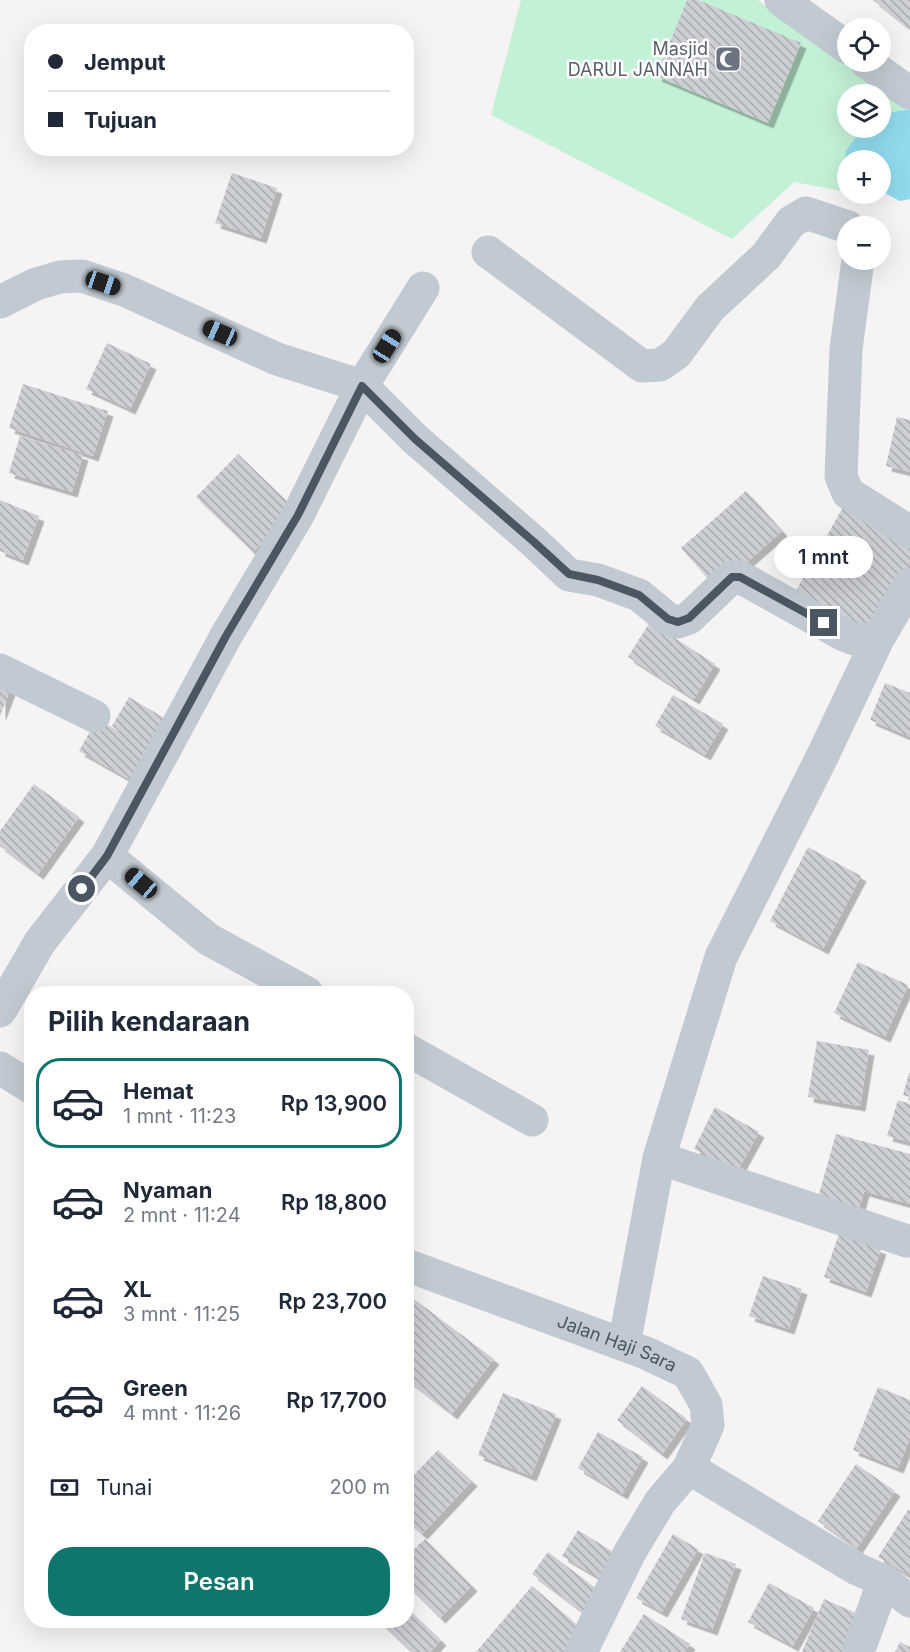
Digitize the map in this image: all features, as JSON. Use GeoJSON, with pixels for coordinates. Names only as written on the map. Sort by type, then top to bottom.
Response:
{"type":"FeatureCollection","features":[{"type":"Feature","properties":{"kind":"street"},"geometry":{"type":"LineString","coordinates":[[781,0],[837,40]]}},
{"type":"Feature","properties":{"kind":"street"},"geometry":{"type":"LineString","coordinates":[[880,72],[910,93]]}},
{"type":"Feature","properties":{"kind":"street"},"geometry":{"type":"LineString","coordinates":[[488,252],[642,366],[660,365],[676,354],[711,308],[766,256],[790,222],[806,213],[837,223]]}},
{"type":"Feature","properties":{"kind":"street"},"geometry":{"type":"LineString","coordinates":[[857,270],[846,349],[841,476],[848,493],[910,532]]}},
{"type":"Feature","properties":{"kind":"street"},"geometry":{"type":"LineString","coordinates":[[0,302],[36,284],[60,277],[82,276],[124,290],[278,359],[362,386],[415,439],[569,574],[598,580],[639,595],[668,619],[678,622],[689,618],[732,577],[740,577],[844,635],[854,639],[878,639]]}},
{"type":"Feature","properties":{"kind":"street"},"geometry":{"type":"LineString","coordinates":[[0,1011],[40,942],[107,856],[226,636],[298,515],[362,386],[423,288]]}},
{"type":"Feature","properties":{"kind":"street"},"geometry":{"type":"LineString","coordinates":[[624,1345],[659,1158],[721,957],[821,759],[878,639],[910,584]]}},
{"type":"Feature","properties":{"kind":"street"},"geometry":{"type":"LineString","coordinates":[[0,670],[94,716]]}},
{"type":"Feature","properties":{"kind":"street"},"geometry":{"type":"LineString","coordinates":[[107,856],[208,939],[294,986]]}},
{"type":"Feature","properties":{"kind":"street"},"geometry":{"type":"LineString","coordinates":[[414,1054],[532,1120]]}},
{"type":"Feature","properties":{"kind":"street"},"geometry":{"type":"LineString","coordinates":[[0,1068],[24,1083]]}},
{"type":"Feature","properties":{"kind":"street"},"geometry":{"type":"LineString","coordinates":[[659,1158],[907,1241]]}},
{"type":"Feature","properties":{"kind":"street","name":"Jalan Haji Sara"},"geometry":{"type":"LineString","coordinates":[[414,1268],[646,1353],[688,1373],[698,1387],[706,1405],[708,1425],[688,1468],[660,1502],[630,1552],[581,1652]]}},
{"type":"Feature","properties":{"kind":"street"},"geometry":{"type":"LineString","coordinates":[[688,1468],[857,1569],[884,1581],[910,1600]]}},
{"type":"Feature","properties":{"kind":"street"},"geometry":{"type":"LineString","coordinates":[[858,1652],[884,1581]]}},
{"type":"Feature","properties":{"kind":"green space"},"geometry":{"type":"Polygon","coordinates":[[[521,0],[687,0],[656,76],[768,123],[698,0],[758,0],[776,15],[837,56],[837,72],[861,72],[879,84],[837,84],[837,138],[855,138],[847,150],[837,150],[837,190],[794,182],[732,239],[491,115],[521,0]]]}},
{"type":"Feature","properties":{"kind":"green space"},"geometry":{"type":"Polygon","coordinates":[[[891,92],[910,105],[910,109],[891,112],[891,92]]]}},
{"type":"Feature","properties":{"kind":"water"},"geometry":{"type":"Polygon","coordinates":[[[910,109],[910,199],[900,201],[891,196],[891,150],[847,150],[855,138],[891,138],[891,112],[910,109]]]}},
{"type":"Feature","properties":{"kind":"building","name":"Masjid DARUL JANNAH"},"geometry":{"type":"Polygon","coordinates":[[[687,0],[698,0],[801,43],[768,123],[656,76],[687,0]]]}},
{"type":"Feature","properties":{"kind":"building"},"geometry":{"type":"Polygon","coordinates":[[[873,0],[910,0],[910,29],[873,0]]]}},
{"type":"Feature","properties":{"kind":"building"},"geometry":{"type":"Polygon","coordinates":[[[232,173],[277,188],[261,238],[215,223],[232,173]]]}},
{"type":"Feature","properties":{"kind":"building"},"geometry":{"type":"Polygon","coordinates":[[[107,343],[151,364],[130,409],[86,389],[107,343]]]}},
{"type":"Feature","properties":{"kind":"building"},"geometry":{"type":"Polygon","coordinates":[[[23,384],[108,411],[93,456],[9,428],[23,384]]]}},
{"type":"Feature","properties":{"kind":"building"},"geometry":{"type":"Polygon","coordinates":[[[897,417],[910,420],[910,472],[886,466],[897,417]]]}},
{"type":"Feature","properties":{"kind":"building"},"geometry":{"type":"Polygon","coordinates":[[[20,436],[83,455],[72,492],[9,473],[20,436]]]}},
{"type":"Feature","properties":{"kind":"building"},"geometry":{"type":"Polygon","coordinates":[[[238,454],[295,509],[253,552],[196,497],[238,454]]]}},
{"type":"Feature","properties":{"kind":"building"},"geometry":{"type":"Polygon","coordinates":[[[746,491],[782,531],[717,589],[681,548],[746,491]]]}},
{"type":"Feature","properties":{"kind":"building"},"geometry":{"type":"Polygon","coordinates":[[[0,500],[39,516],[23,560],[0,551],[0,500]]]}},
{"type":"Feature","properties":{"kind":"building"},"geometry":{"type":"Polygon","coordinates":[[[847,500],[910,536],[910,562],[869,636],[794,594],[847,500]]]}},
{"type":"Feature","properties":{"kind":"building"},"geometry":{"type":"Polygon","coordinates":[[[650,622],[715,664],[694,699],[628,657],[650,622]]]}},
{"type":"Feature","properties":{"kind":"building"},"geometry":{"type":"Polygon","coordinates":[[[0,677],[13,682],[0,716],[0,677]]]}},
{"type":"Feature","properties":{"kind":"building"},"geometry":{"type":"Polygon","coordinates":[[[885,683],[910,693],[910,737],[870,720],[885,683]]]}},
{"type":"Feature","properties":{"kind":"building"},"geometry":{"type":"Polygon","coordinates":[[[673,695],[723,724],[705,755],[655,726],[673,695]]]}},
{"type":"Feature","properties":{"kind":"building"},"geometry":{"type":"Polygon","coordinates":[[[129,697],[166,719],[136,783],[79,751],[97,719],[122,733],[112,726],[129,697]]]}},
{"type":"Feature","properties":{"kind":"building"},"geometry":{"type":"Polygon","coordinates":[[[34,784],[79,817],[38,874],[0,846],[0,831],[34,784]]]}},
{"type":"Feature","properties":{"kind":"building"},"geometry":{"type":"Polygon","coordinates":[[[808,847],[861,876],[823,949],[770,921],[808,847]]]}},
{"type":"Feature","properties":{"kind":"building"},"geometry":{"type":"Polygon","coordinates":[[[858,962],[908,985],[885,1037],[834,1013],[858,962]]]}},
{"type":"Feature","properties":{"kind":"building"},"geometry":{"type":"Polygon","coordinates":[[[817,1041],[869,1050],[860,1106],[808,1097],[817,1041]]]}},
{"type":"Feature","properties":{"kind":"building"},"geometry":{"type":"Polygon","coordinates":[[[910,1073],[910,1097],[903,1095],[910,1073]]]}},
{"type":"Feature","properties":{"kind":"building"},"geometry":{"type":"Polygon","coordinates":[[[898,1100],[910,1104],[910,1142],[887,1136],[898,1100]]]}},
{"type":"Feature","properties":{"kind":"building"},"geometry":{"type":"Polygon","coordinates":[[[715,1107],[759,1132],[737,1172],[694,1149],[715,1107]]]}},
{"type":"Feature","properties":{"kind":"building"},"geometry":{"type":"Polygon","coordinates":[[[836,1134],[910,1154],[910,1204],[864,1191],[858,1212],[817,1201],[836,1134]]]}},
{"type":"Feature","properties":{"kind":"building"},"geometry":{"type":"Polygon","coordinates":[[[839,1234],[881,1249],[866,1292],[824,1277],[839,1234]]]}},
{"type":"Feature","properties":{"kind":"building"},"geometry":{"type":"Polygon","coordinates":[[[763,1276],[802,1289],[789,1329],[749,1316],[763,1276]]]}},
{"type":"Feature","properties":{"kind":"building"},"geometry":{"type":"Polygon","coordinates":[[[414,1299],[494,1359],[452,1414],[414,1385],[414,1299]]]}},
{"type":"Feature","properties":{"kind":"building"},"geometry":{"type":"Polygon","coordinates":[[[642,1386],[687,1419],[662,1454],[617,1420],[642,1386]]]}},
{"type":"Feature","properties":{"kind":"building"},"geometry":{"type":"Polygon","coordinates":[[[878,1387],[910,1400],[910,1438],[898,1468],[853,1450],[878,1387]]]}},
{"type":"Feature","properties":{"kind":"building"},"geometry":{"type":"Polygon","coordinates":[[[503,1393],[556,1414],[531,1476],[478,1455],[503,1393]]]}},
{"type":"Feature","properties":{"kind":"building"},"geometry":{"type":"Polygon","coordinates":[[[598,1432],[643,1457],[622,1494],[578,1468],[598,1432]]]}},
{"type":"Feature","properties":{"kind":"building"},"geometry":{"type":"Polygon","coordinates":[[[438,1450],[472,1481],[422,1534],[414,1527],[414,1475],[438,1450]]]}},
{"type":"Feature","properties":{"kind":"building"},"geometry":{"type":"Polygon","coordinates":[[[856,1464],[895,1491],[857,1548],[818,1521],[856,1464]]]}},
{"type":"Feature","properties":{"kind":"building"},"geometry":{"type":"Polygon","coordinates":[[[908,1510],[910,1511],[910,1576],[878,1557],[908,1510]]]}},
{"type":"Feature","properties":{"kind":"building"},"geometry":{"type":"Polygon","coordinates":[[[578,1530],[623,1558],[608,1583],[562,1556],[578,1530]]]}},
{"type":"Feature","properties":{"kind":"building"},"geometry":{"type":"Polygon","coordinates":[[[673,1534],[698,1549],[662,1612],[636,1598],[673,1534]]]}},
{"type":"Feature","properties":{"kind":"building"},"geometry":{"type":"Polygon","coordinates":[[[425,1539],[472,1586],[440,1618],[414,1592],[414,1549],[425,1539]]]}},
{"type":"Feature","properties":{"kind":"building"},"geometry":{"type":"Polygon","coordinates":[[[548,1552],[601,1592],[585,1614],[532,1574],[548,1552]]]}},
{"type":"Feature","properties":{"kind":"building"},"geometry":{"type":"Polygon","coordinates":[[[705,1553],[736,1564],[712,1630],[681,1619],[705,1553]]]}},
{"type":"Feature","properties":{"kind":"building"},"geometry":{"type":"Polygon","coordinates":[[[769,1583],[814,1608],[793,1646],[748,1622],[769,1583]]]}},
{"type":"Feature","properties":{"kind":"building"},"geometry":{"type":"Polygon","coordinates":[[[532,1586],[582,1629],[563,1652],[476,1652],[532,1586]]]}},
{"type":"Feature","properties":{"kind":"building"},"geometry":{"type":"Polygon","coordinates":[[[824,1599],[867,1618],[853,1652],[802,1652],[824,1599]]]}},
{"type":"Feature","properties":{"kind":"building"},"geometry":{"type":"Polygon","coordinates":[[[644,1614],[690,1644],[685,1652],[620,1652],[644,1614]]]}},
{"type":"Feature","properties":{"kind":"building"},"geometry":{"type":"Polygon","coordinates":[[[414,1615],[441,1640],[430,1652],[411,1652],[386,1628],[414,1628],[414,1615]]]}},
{"type":"Feature","properties":{"kind":"building"},"geometry":{"type":"Polygon","coordinates":[[[900,1642],[910,1647],[910,1652],[895,1652],[900,1642]]]}},
{"type":"Feature","properties":{"kind":"place","name":"Masjid DARUL JANNAH"},"geometry":{"type":"Point","coordinates":[728,59]}},
{"type":"Feature","properties":{"kind":"route"},"geometry":{"type":"LineString","coordinates":[[82,889],[107,856],[226,636],[298,515],[362,386],[415,439],[569,574],[579,578],[598,580],[639,595],[668,619],[678,622],[689,618],[732,577],[740,577],[824,623]]}}]}
